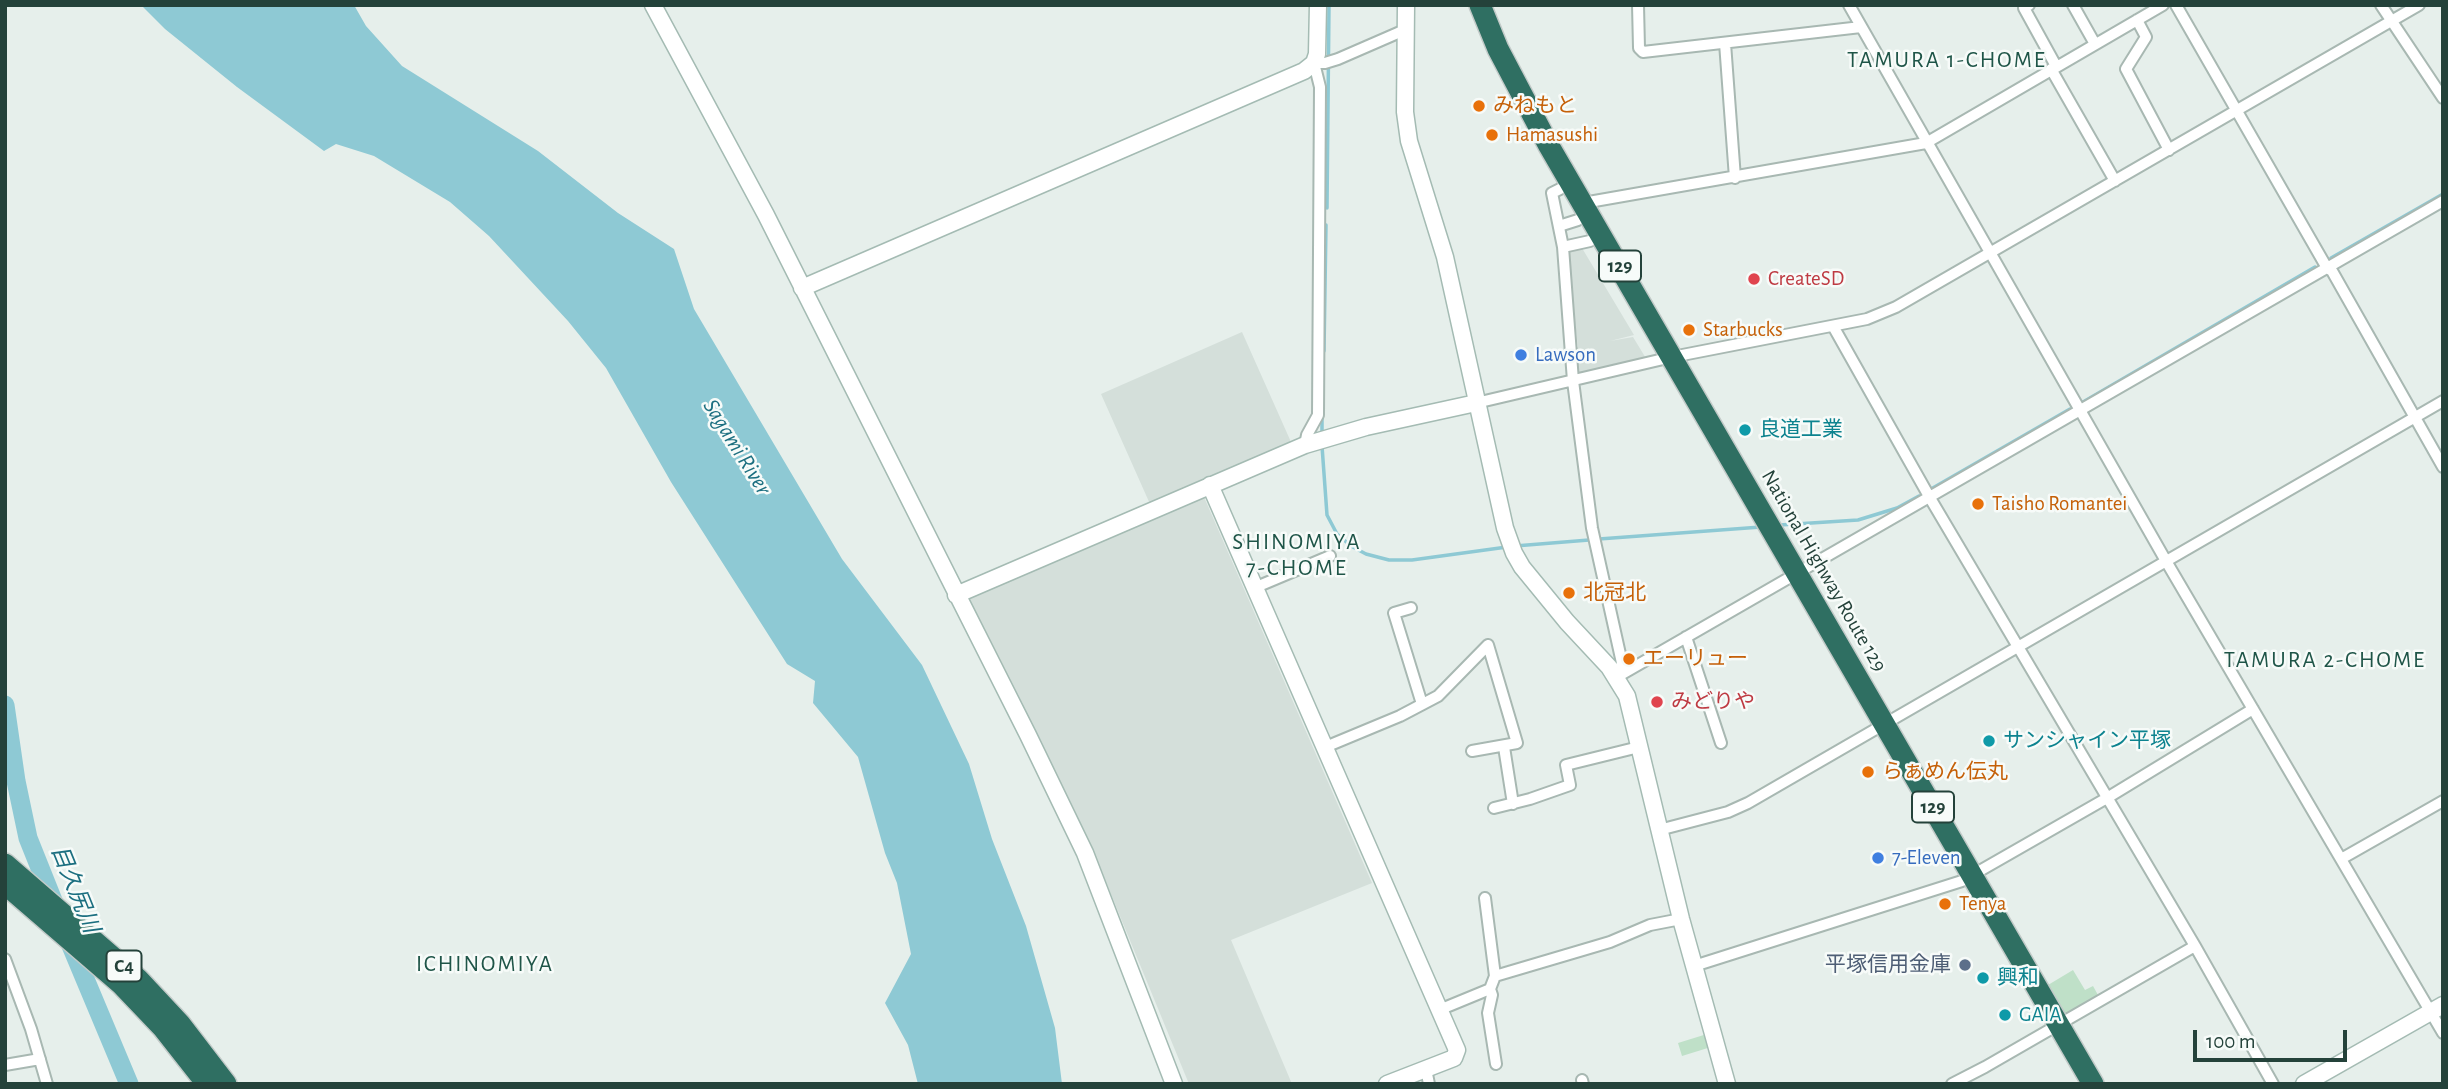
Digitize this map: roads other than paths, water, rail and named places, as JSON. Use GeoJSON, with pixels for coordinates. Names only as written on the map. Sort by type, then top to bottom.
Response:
{"type":"FeatureCollection","features":[{"type":"Feature","properties":{"kind":"highway","name":"National Highway Route 129"},"geometry":{"type":"LineString","coordinates":[[1468,5],[1513,107],[1573,216],[1666,359]]}},
{"type":"Feature","properties":{"kind":"highway","name":"National Highway Route 129"},"geometry":{"type":"LineString","coordinates":[[1480,5],[1573,216],[1666,359],[2053,1028],[2093,1084]]}},
{"type":"Feature","properties":{"kind":"highway","name":"C4"},"geometry":{"type":"LineString","coordinates":[[5,864],[138,979],[180,1024],[226,1084]]}},
{"type":"Feature","properties":{"kind":"highway","name":"C4"},"geometry":{"type":"LineString","coordinates":[[5,884],[121,984],[169,1036],[207,1084]]}},
{"type":"Feature","properties":{"kind":"highway","name":"National Highway Route 129"},"geometry":{"type":"LineString","coordinates":[[2053,1028],[2077,1084]]}},
{"type":"Feature","properties":{"kind":"street"},"geometry":{"type":"LineString","coordinates":[[653,5],[766,215],[1085,853],[1174,1084]]}},
{"type":"Feature","properties":{"kind":"street"},"geometry":{"type":"LineString","coordinates":[[1309,443],[1307,435],[1318,415],[1318,5]]}},
{"type":"Feature","properties":{"kind":"street"},"geometry":{"type":"LineString","coordinates":[[1406,5],[1405,112],[1409,141],[1445,257],[1476,403],[1511,547],[1542,593],[1617,677],[1631,708],[1681,919],[1727,1084]]}},
{"type":"Feature","properties":{"kind":"street"},"geometry":{"type":"LineString","coordinates":[[1638,5],[1640,47],[1643,52],[1861,27]]}},
{"type":"Feature","properties":{"kind":"street"},"geometry":{"type":"LineString","coordinates":[[1849,5],[2166,561],[2341,859],[2437,1008],[2443,1033]]}},
{"type":"Feature","properties":{"kind":"street"},"geometry":{"type":"LineString","coordinates":[[2029,5],[2024,8],[2115,181]]}},
{"type":"Feature","properties":{"kind":"street"},"geometry":{"type":"LineString","coordinates":[[2073,5],[2095,44]]}},
{"type":"Feature","properties":{"kind":"street"},"geometry":{"type":"LineString","coordinates":[[1617,677],[1622,663],[1592,528],[1573,381],[1563,247],[1573,216],[1735,178],[1926,143],[2163,5]]}},
{"type":"Feature","properties":{"kind":"street"},"geometry":{"type":"LineString","coordinates":[[2176,5],[2443,467]]}},
{"type":"Feature","properties":{"kind":"street"},"geometry":{"type":"LineString","coordinates":[[2381,5],[2443,98]]}},
{"type":"Feature","properties":{"kind":"street"},"geometry":{"type":"LineString","coordinates":[[956,595],[1309,443],[1666,359],[1833,326],[1867,318],[1896,307],[2419,5]]}},
{"type":"Feature","properties":{"kind":"street"},"geometry":{"type":"LineString","coordinates":[[2137,20],[2146,37],[2126,69],[2169,150]]}},
{"type":"Feature","properties":{"kind":"street"},"geometry":{"type":"LineString","coordinates":[[802,288],[1320,63],[1338,59],[1407,29]]}},
{"type":"Feature","properties":{"kind":"street"},"geometry":{"type":"LineString","coordinates":[[1725,43],[1735,178]]}},
{"type":"Feature","properties":{"kind":"street"},"geometry":{"type":"LineString","coordinates":[[1617,677],[2443,201]]}},
{"type":"Feature","properties":{"kind":"street"},"geometry":{"type":"LineString","coordinates":[[1563,247],[1590,241]]}},
{"type":"Feature","properties":{"kind":"street"},"geometry":{"type":"LineString","coordinates":[[1833,326],[1930,498],[2195,946],[2273,1084]]}},
{"type":"Feature","properties":{"kind":"street"},"geometry":{"type":"LineString","coordinates":[[1659,830],[1748,803],[2443,401]]}},
{"type":"Feature","properties":{"kind":"street"},"geometry":{"type":"LineString","coordinates":[[1210,485],[1457,1050],[1454,1058],[1427,1076],[1387,1084]]}},
{"type":"Feature","properties":{"kind":"street"},"geometry":{"type":"LineString","coordinates":[[1254,588],[1330,556]]}},
{"type":"Feature","properties":{"kind":"street"},"geometry":{"type":"LineString","coordinates":[[1411,608],[1394,613],[1422,705]]}},
{"type":"Feature","properties":{"kind":"street"},"geometry":{"type":"LineString","coordinates":[[1686,637],[1721,743]]}},
{"type":"Feature","properties":{"kind":"street"},"geometry":{"type":"LineString","coordinates":[[1323,748],[1438,696],[1488,645],[1517,743],[1472,751]]}},
{"type":"Feature","properties":{"kind":"street"},"geometry":{"type":"LineString","coordinates":[[1694,966],[1967,878],[2107,798],[2253,709]]}},
{"type":"Feature","properties":{"kind":"street"},"geometry":{"type":"LineString","coordinates":[[1504,747],[1513,803]]}},
{"type":"Feature","properties":{"kind":"street"},"geometry":{"type":"LineString","coordinates":[[1494,808],[1570,785],[1566,765],[1639,747]]}},
{"type":"Feature","properties":{"kind":"street"},"geometry":{"type":"LineString","coordinates":[[2341,859],[2443,801]]}},
{"type":"Feature","properties":{"kind":"street"},"geometry":{"type":"LineString","coordinates":[[1485,898],[1495,976],[1490,989],[1492,995],[1488,1013],[1496,1064]]}},
{"type":"Feature","properties":{"kind":"street"},"geometry":{"type":"LineString","coordinates":[[1495,976],[1610,942],[1650,925],[1681,919]]}},
{"type":"Feature","properties":{"kind":"street"},"geometry":{"type":"LineString","coordinates":[[1952,1084],[2195,946]]}},
{"type":"Feature","properties":{"kind":"street"},"geometry":{"type":"LineString","coordinates":[[5,959],[9,981],[47,1084]]}},
{"type":"Feature","properties":{"kind":"street"},"geometry":{"type":"LineString","coordinates":[[1439,1010],[1490,989]]}},
{"type":"Feature","properties":{"kind":"street"},"geometry":{"type":"LineString","coordinates":[[2304,1084],[2437,1008]]}},
{"type":"Feature","properties":{"kind":"street"},"geometry":{"type":"LineString","coordinates":[[5,1065],[40,1059]]}},
{"type":"Feature","properties":{"kind":"water","name":"Sagami River"},"geometry":{"type":"Polygon","coordinates":[[[141,5],[354,5],[366,26],[402,66],[538,151],[618,213],[674,249],[694,309],[842,559],[922,665],[969,764],[992,839],[1026,926],[1055,1028],[1062,1084],[918,1084],[908,1045],[885,1003],[911,954],[897,883],[885,853],[858,757],[813,703],[815,681],[787,664],[671,482],[606,368],[568,321],[489,236],[450,202],[374,156],[336,144],[324,151],[237,87],[165,29],[141,5]]]}},
{"type":"Feature","properties":{"kind":"waterway"},"geometry":{"type":"LineString","coordinates":[[1327,208],[1329,5]]}},
{"type":"Feature","properties":{"kind":"waterway"},"geometry":{"type":"LineString","coordinates":[[2331,258],[2443,194]]}},
{"type":"Feature","properties":{"kind":"waterway"},"geometry":{"type":"LineString","coordinates":[[1324,351],[1326,225]]}},
{"type":"Feature","properties":{"kind":"waterway"},"geometry":{"type":"LineString","coordinates":[[2083,402],[2315,267]]}},
{"type":"Feature","properties":{"kind":"waterway"},"geometry":{"type":"LineString","coordinates":[[1931,489],[2070,409]]}},
{"type":"Feature","properties":{"kind":"waterway"},"geometry":{"type":"LineString","coordinates":[[1322,414],[1322,435]]}},
{"type":"Feature","properties":{"kind":"waterway"},"geometry":{"type":"LineString","coordinates":[[1322,446],[1327,515],[1337,534],[1351,546],[1366,554],[1389,560],[1412,560],[1507,547]]}},
{"type":"Feature","properties":{"kind":"waterway"},"geometry":{"type":"LineString","coordinates":[[1780,525],[1858,520],[1897,508],[1919,496]]}},
{"type":"Feature","properties":{"kind":"waterway"},"geometry":{"type":"LineString","coordinates":[[1599,539],[1761,527]]}},
{"type":"Feature","properties":{"kind":"waterway"},"geometry":{"type":"LineString","coordinates":[[1515,546],[1589,540]]}},
{"type":"Feature","properties":{"kind":"waterway","name":"目久尻川"},"geometry":{"type":"LineString","coordinates":[[5,705],[16,781],[28,838],[56,908]]}},
{"type":"Feature","properties":{"kind":"waterway","name":"目久尻川"},"geometry":{"type":"LineString","coordinates":[[67,936],[129,1084]]}},
{"type":"Feature","properties":{"kind":"place","name":"みねもと"},"geometry":{"type":"Point","coordinates":[1479,106]}},
{"type":"Feature","properties":{"kind":"place","name":"Hamasushi"},"geometry":{"type":"Point","coordinates":[1492,135]}},
{"type":"Feature","properties":{"kind":"place","name":"CreateSD"},"geometry":{"type":"Point","coordinates":[1754,279]}},
{"type":"Feature","properties":{"kind":"place","name":"Starbucks"},"geometry":{"type":"Point","coordinates":[1689,330]}},
{"type":"Feature","properties":{"kind":"place","name":"Lawson"},"geometry":{"type":"Point","coordinates":[1521,355]}},
{"type":"Feature","properties":{"kind":"place","name":"良道工業"},"geometry":{"type":"Point","coordinates":[1745,430]}},
{"type":"Feature","properties":{"kind":"place","name":"Taisho Romantei"},"geometry":{"type":"Point","coordinates":[1978,504]}},
{"type":"Feature","properties":{"kind":"place","name":"北冠北"},"geometry":{"type":"Point","coordinates":[1569,593]}},
{"type":"Feature","properties":{"kind":"place","name":"エーリュー"},"geometry":{"type":"Point","coordinates":[1629,659]}},
{"type":"Feature","properties":{"kind":"place","name":"みどりや"},"geometry":{"type":"Point","coordinates":[1657,702]}},
{"type":"Feature","properties":{"kind":"place","name":"サンシャイン平塚"},"geometry":{"type":"Point","coordinates":[1989,741]}},
{"type":"Feature","properties":{"kind":"place","name":"らぁめん伝丸"},"geometry":{"type":"Point","coordinates":[1868,772]}},
{"type":"Feature","properties":{"kind":"place","name":"7-Eleven"},"geometry":{"type":"Point","coordinates":[1878,858]}},
{"type":"Feature","properties":{"kind":"place","name":"Tenya"},"geometry":{"type":"Point","coordinates":[1945,904]}},
{"type":"Feature","properties":{"kind":"place","name":"平塚信用金庫"},"geometry":{"type":"Point","coordinates":[1965,965]}},
{"type":"Feature","properties":{"kind":"place","name":"興和"},"geometry":{"type":"Point","coordinates":[1983,978]}},
{"type":"Feature","properties":{"kind":"place","name":"GAIA"},"geometry":{"type":"Point","coordinates":[2005,1015]}},
{"type":"Feature","properties":{"kind":"district","name":"TAMURA 1-CHOME"},"geometry":{"type":"Point","coordinates":[1947,60]}},
{"type":"Feature","properties":{"kind":"district","name":"SHINOMIYA 7-CHOME"},"geometry":{"type":"Point","coordinates":[1297,555]}},
{"type":"Feature","properties":{"kind":"district","name":"TAMURA 2-CHOME"},"geometry":{"type":"Point","coordinates":[2325,660]}},
{"type":"Feature","properties":{"kind":"district","name":"ICHINOMIYA"},"geometry":{"type":"Point","coordinates":[485,964]}}]}
